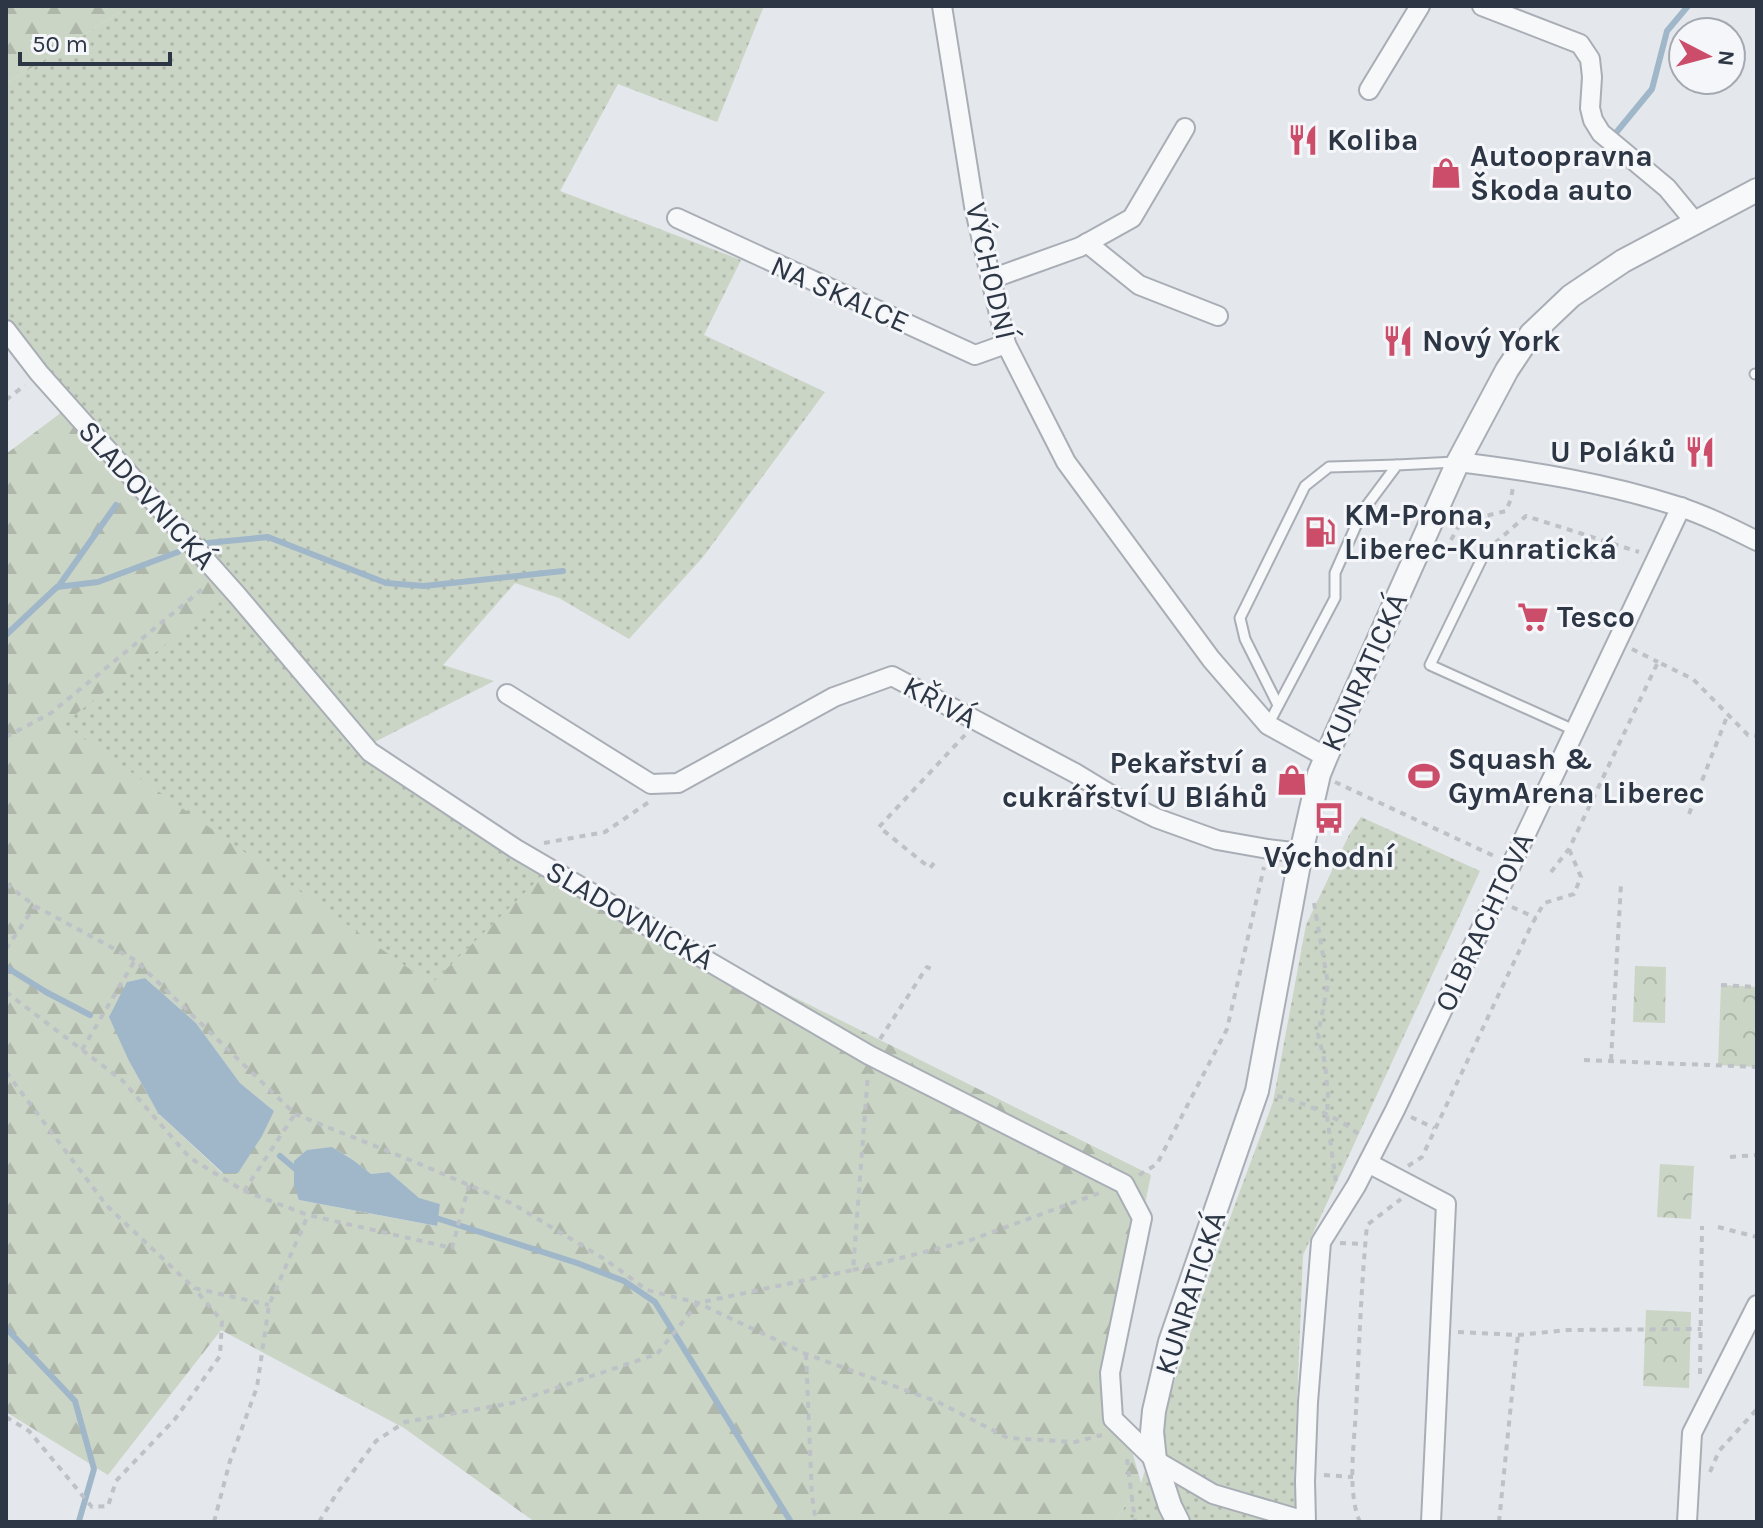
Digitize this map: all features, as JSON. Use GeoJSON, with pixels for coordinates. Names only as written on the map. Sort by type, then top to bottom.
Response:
{"type":"FeatureCollection","features":[{"type":"Feature","properties":{"kind":"street","name":"VÝCHODNÍ"},"geometry":{"type":"LineString","coordinates":[[942,6],[974,206],[1006,344],[1066,462],[1211,659],[1268,725],[1322,765]]}},
{"type":"Feature","properties":{"kind":"street"},"geometry":{"type":"LineString","coordinates":[[1369,90],[1420,6]]}},
{"type":"Feature","properties":{"kind":"street"},"geometry":{"type":"LineString","coordinates":[[1482,6],[1580,44],[1590,59],[1590,108],[1601,133],[1667,188],[1695,222]]}},
{"type":"Feature","properties":{"kind":"street"},"geometry":{"type":"LineString","coordinates":[[991,279],[1087,243],[1132,218],[1185,128]]}},
{"type":"Feature","properties":{"kind":"street","name":"KUNRATICKÁ"},"geometry":{"type":"LineString","coordinates":[[1178,1522],[1155,1460],[1152,1432],[1154,1411],[1170,1342],[1257,1091],[1301,853],[1322,765],[1458,462],[1507,370],[1531,334],[1571,296],[1623,261],[1695,222],[1752,199]]}},
{"type":"Feature","properties":{"kind":"street","name":"NA SKALCE"},"geometry":{"type":"LineString","coordinates":[[677,218],[975,355],[1006,344]]}},
{"type":"Feature","properties":{"kind":"street"},"geometry":{"type":"LineString","coordinates":[[1087,243],[1139,285],[1218,316]]}},
{"type":"Feature","properties":{"kind":"street","name":"SLADOVNICKÁ"},"geometry":{"type":"LineString","coordinates":[[6,330],[39,373],[370,752],[516,849],[869,1055],[1124,1184]]}},
{"type":"Feature","properties":{"kind":"street"},"geometry":{"type":"LineString","coordinates":[[1458,462],[1515,469],[1606,487],[1681,507],[1757,541]]}},
{"type":"Feature","properties":{"kind":"street","name":"OLBRACHTOVA"},"geometry":{"type":"LineString","coordinates":[[1155,1460],[1213,1494],[1306,1522],[1308,1402],[1321,1242],[1372,1156],[1395,1110],[1681,507]]}},
{"type":"Feature","properties":{"kind":"street","name":"KŘIVÁ"},"geometry":{"type":"LineString","coordinates":[[678,783],[834,697],[892,676],[1156,818],[1217,840],[1301,853]]}},
{"type":"Feature","properties":{"kind":"street"},"geometry":{"type":"LineString","coordinates":[[507,694],[651,784],[678,783]]}},
{"type":"Feature","properties":{"kind":"street"},"geometry":{"type":"LineString","coordinates":[[1372,1156],[1393,1176],[1446,1204],[1431,1522]]}},
{"type":"Feature","properties":{"kind":"street"},"geometry":{"type":"LineString","coordinates":[[1124,1184],[1142,1218],[1110,1373],[1113,1419],[1155,1460]]}},
{"type":"Feature","properties":{"kind":"street"},"geometry":{"type":"LineString","coordinates":[[1687,1522],[1692,1433],[1757,1305]]}},
{"type":"Feature","properties":{"kind":"lane"},"geometry":{"type":"LineString","coordinates":[[1278,705],[1245,639],[1240,618],[1305,486],[1329,467],[1458,462]]}},
{"type":"Feature","properties":{"kind":"lane"},"geometry":{"type":"LineString","coordinates":[[1268,725],[1335,598],[1335,573],[1362,512],[1397,465]]}},
{"type":"Feature","properties":{"kind":"lane"},"geometry":{"type":"LineString","coordinates":[[1485,552],[1430,665],[1574,730]]}},
{"type":"Feature","properties":{"kind":"path"},"geometry":{"type":"LineString","coordinates":[[6,400],[39,373]]}},
{"type":"Feature","properties":{"kind":"path"},"geometry":{"type":"LineString","coordinates":[[1451,540],[1461,522],[1506,511],[1515,469]]}},
{"type":"Feature","properties":{"kind":"path"},"geometry":{"type":"LineString","coordinates":[[1485,552],[1526,516],[1657,558]]}},
{"type":"Feature","properties":{"kind":"path"},"geometry":{"type":"LineString","coordinates":[[6,737],[51,713],[219,576]]}},
{"type":"Feature","properties":{"kind":"path"},"geometry":{"type":"LineString","coordinates":[[1617,641],[1693,679],[1748,735],[1757,736]]}},
{"type":"Feature","properties":{"kind":"path"},"geometry":{"type":"LineString","coordinates":[[1551,872],[1569,849],[1658,662]]}},
{"type":"Feature","properties":{"kind":"path"},"geometry":{"type":"LineString","coordinates":[[1689,814],[1728,714]]}},
{"type":"Feature","properties":{"kind":"path"},"geometry":{"type":"LineString","coordinates":[[934,863],[930,868],[879,827],[977,722]]}},
{"type":"Feature","properties":{"kind":"path"},"geometry":{"type":"LineString","coordinates":[[1322,765],[1512,865]]}},
{"type":"Feature","properties":{"kind":"path"},"geometry":{"type":"LineString","coordinates":[[516,849],[605,832],[678,783]]}},
{"type":"Feature","properties":{"kind":"path"},"geometry":{"type":"LineString","coordinates":[[319,1522],[376,1441],[405,1422],[512,1403],[657,1354],[698,1303],[853,1270],[968,1241],[1124,1184],[1157,1164],[1227,1029],[1268,849]]}},
{"type":"Feature","properties":{"kind":"path"},"geometry":{"type":"LineString","coordinates":[[1393,1176],[1422,1157],[1544,903],[1574,894],[1581,877],[1569,849]]}},
{"type":"Feature","properties":{"kind":"path"},"geometry":{"type":"LineString","coordinates":[[6,884],[35,906],[135,960],[295,1114],[513,1204],[606,1260],[647,1290],[698,1303],[806,1354],[938,1402],[1008,1438],[1075,1442],[1123,1429],[1135,1522]]}},
{"type":"Feature","properties":{"kind":"path"},"geometry":{"type":"LineString","coordinates":[[1611,1060],[1621,884]]}},
{"type":"Feature","properties":{"kind":"path"},"geometry":{"type":"LineString","coordinates":[[1313,898],[1328,984],[1318,1034],[1325,1063],[1327,1116],[1340,1211]]}},
{"type":"Feature","properties":{"kind":"path"},"geometry":{"type":"LineString","coordinates":[[1495,899],[1536,918]]}},
{"type":"Feature","properties":{"kind":"path"},"geometry":{"type":"LineString","coordinates":[[6,949],[35,906]]}},
{"type":"Feature","properties":{"kind":"path"},"geometry":{"type":"LineString","coordinates":[[82,1050],[135,960]]}},
{"type":"Feature","properties":{"kind":"path"},"geometry":{"type":"LineString","coordinates":[[853,1270],[869,1055],[927,967],[931,969]]}},
{"type":"Feature","properties":{"kind":"path"},"geometry":{"type":"LineString","coordinates":[[1721,985],[1757,987]]}},
{"type":"Feature","properties":{"kind":"path"},"geometry":{"type":"LineString","coordinates":[[6,992],[123,1081],[190,1158],[244,1191],[308,1215],[452,1248],[469,1185]]}},
{"type":"Feature","properties":{"kind":"path"},"geometry":{"type":"LineString","coordinates":[[1584,1060],[1757,1067]]}},
{"type":"Feature","properties":{"kind":"path"},"geometry":{"type":"LineString","coordinates":[[6,1072],[107,1206],[194,1288],[222,1321],[220,1356],[175,1419],[116,1481],[108,1506],[92,1507],[29,1431],[6,1417]]}},
{"type":"Feature","properties":{"kind":"path"},"geometry":{"type":"LineString","coordinates":[[1257,1091],[1296,1100],[1350,1126],[1372,1156]]}},
{"type":"Feature","properties":{"kind":"path"},"geometry":{"type":"LineString","coordinates":[[1395,1110],[1434,1128]]}},
{"type":"Feature","properties":{"kind":"path"},"geometry":{"type":"LineString","coordinates":[[244,1191],[295,1114]]}},
{"type":"Feature","properties":{"kind":"path"},"geometry":{"type":"LineString","coordinates":[[1730,1157],[1757,1155]]}},
{"type":"Feature","properties":{"kind":"path"},"geometry":{"type":"LineString","coordinates":[[1360,1522],[1355,1512],[1353,1477],[1367,1225],[1415,1188]]}},
{"type":"Feature","properties":{"kind":"path"},"geometry":{"type":"LineString","coordinates":[[214,1522],[230,1461],[257,1387],[269,1305],[308,1215]]}},
{"type":"Feature","properties":{"kind":"path"},"geometry":{"type":"LineString","coordinates":[[1699,1417],[1702,1226]]}},
{"type":"Feature","properties":{"kind":"path"},"geometry":{"type":"LineString","coordinates":[[1718,1227],[1757,1237]]}},
{"type":"Feature","properties":{"kind":"path"},"geometry":{"type":"LineString","coordinates":[[194,1288],[269,1305]]}},
{"type":"Feature","properties":{"kind":"path"},"geometry":{"type":"LineString","coordinates":[[1440,1331],[1518,1335],[1568,1330],[1701,1329]]}},
{"type":"Feature","properties":{"kind":"path"},"geometry":{"type":"LineString","coordinates":[[1499,1522],[1518,1335]]}},
{"type":"Feature","properties":{"kind":"path"},"geometry":{"type":"LineString","coordinates":[[806,1354],[812,1496],[816,1522]]}},
{"type":"Feature","properties":{"kind":"path"},"geometry":{"type":"LineString","coordinates":[[1706,1479],[1719,1451],[1757,1409]]}},
{"type":"Feature","properties":{"kind":"path"},"geometry":{"type":"LineString","coordinates":[[1305,1474],[1353,1477]]}},
{"type":"Feature","properties":{"kind":"green space"},"geometry":{"type":"Polygon","coordinates":[[[6,6],[125,6],[6,84],[6,6]]]}},
{"type":"Feature","properties":{"kind":"green space"},"geometry":{"type":"Polygon","coordinates":[[[125,6],[764,6],[717,122],[618,84],[560,191],[741,260],[704,335],[825,392],[703,557],[629,639],[559,598],[515,583],[443,665],[494,681],[361,749],[545,873],[432,985],[62,724],[74,403],[6,316],[6,84],[125,6]]]}},
{"type":"Feature","properties":{"kind":"green space"},"geometry":{"type":"Polygon","coordinates":[[[74,403],[228,596],[63,724],[431,984],[545,873],[1151,1175],[1110,1373],[1141,1483],[1114,1522],[535,1522],[404,1428],[221,1330],[108,1475],[6,1412],[6,454],[74,403]],[[145,978],[127,982],[129,1061],[158,1113],[222,1173],[274,1111],[240,1083],[196,1023],[145,978]],[[332,1147],[295,1160],[299,1200],[436,1226],[440,1204],[419,1199],[389,1172],[371,1174],[332,1147]]]}},
{"type":"Feature","properties":{"kind":"green space"},"geometry":{"type":"Polygon","coordinates":[[[1361,817],[1480,871],[1303,1255],[1294,1476],[1304,1522],[1114,1522],[1141,1483],[1214,1261],[1273,1102],[1306,925],[1349,835],[1361,817]]]}},
{"type":"Feature","properties":{"kind":"green space"},"geometry":{"type":"Polygon","coordinates":[[[1635,966],[1666,967],[1665,1023],[1633,1022],[1635,966]]]}},
{"type":"Feature","properties":{"kind":"green space"},"geometry":{"type":"Polygon","coordinates":[[[1721,985],[1757,987],[1757,1067],[1718,1065],[1721,985]]]}},
{"type":"Feature","properties":{"kind":"green space"},"geometry":{"type":"Polygon","coordinates":[[[1660,1164],[1694,1166],[1691,1219],[1657,1217],[1660,1164]]]}},
{"type":"Feature","properties":{"kind":"green space"},"geometry":{"type":"Polygon","coordinates":[[[1646,1310],[1691,1312],[1689,1388],[1643,1386],[1646,1310]]]}},
{"type":"Feature","properties":{"kind":"water"},"geometry":{"type":"Polygon","coordinates":[[[145,978],[196,1023],[240,1083],[274,1111],[238,1173],[223,1173],[158,1113],[129,1061],[109,1017],[127,982],[145,978]]]}},
{"type":"Feature","properties":{"kind":"water"},"geometry":{"type":"Polygon","coordinates":[[[332,1147],[371,1174],[389,1172],[419,1198],[440,1204],[437,1226],[299,1200],[294,1185],[294,1161],[307,1150],[332,1147]]]}},
{"type":"Feature","properties":{"kind":"waterway"},"geometry":{"type":"LineString","coordinates":[[1615,134],[1652,89],[1667,31],[1688,6]]}},
{"type":"Feature","properties":{"kind":"waterway"},"geometry":{"type":"LineString","coordinates":[[58,587],[116,505]]}},
{"type":"Feature","properties":{"kind":"waterway"},"geometry":{"type":"LineString","coordinates":[[207,543],[268,537],[386,583],[424,586],[563,571]]}},
{"type":"Feature","properties":{"kind":"waterway"},"geometry":{"type":"LineString","coordinates":[[6,635],[57,587],[98,582],[178,552]]}},
{"type":"Feature","properties":{"kind":"waterway"},"geometry":{"type":"LineString","coordinates":[[6,967],[90,1015]]}},
{"type":"Feature","properties":{"kind":"waterway"},"geometry":{"type":"LineString","coordinates":[[280,1156],[299,1172]]}},
{"type":"Feature","properties":{"kind":"waterway"},"geometry":{"type":"LineString","coordinates":[[430,1216],[577,1263],[624,1281],[655,1302],[791,1522]]}},
{"type":"Feature","properties":{"kind":"waterway"},"geometry":{"type":"LineString","coordinates":[[6,1328],[75,1401],[94,1469],[79,1521]]}},
{"type":"Feature","properties":{"kind":"place","name":"Koliba"},"geometry":{"type":"Point","coordinates":[1303,140]}},
{"type":"Feature","properties":{"kind":"place","name":"Autoopravna Škoda auto"},"geometry":{"type":"Point","coordinates":[1446,173]}},
{"type":"Feature","properties":{"kind":"place","name":"Nový York"},"geometry":{"type":"Point","coordinates":[1398,341]}},
{"type":"Feature","properties":{"kind":"place","name":"U Poláků"},"geometry":{"type":"Point","coordinates":[1700,452]}},
{"type":"Feature","properties":{"kind":"place","name":"KM-Prona, Liberec-Kunratická"},"geometry":{"type":"Point","coordinates":[1320,532]}},
{"type":"Feature","properties":{"kind":"place","name":"Tesco"},"geometry":{"type":"Point","coordinates":[1533,617]}},
{"type":"Feature","properties":{"kind":"place","name":"Squash & GymArena Liberec"},"geometry":{"type":"Point","coordinates":[1424,776]}},
{"type":"Feature","properties":{"kind":"place","name":"Pekařství a cukrářství U Bláhů"},"geometry":{"type":"Point","coordinates":[1292,780]}},
{"type":"Feature","properties":{"kind":"place","name":"Východní"},"geometry":{"type":"Point","coordinates":[1329,818]}}]}
